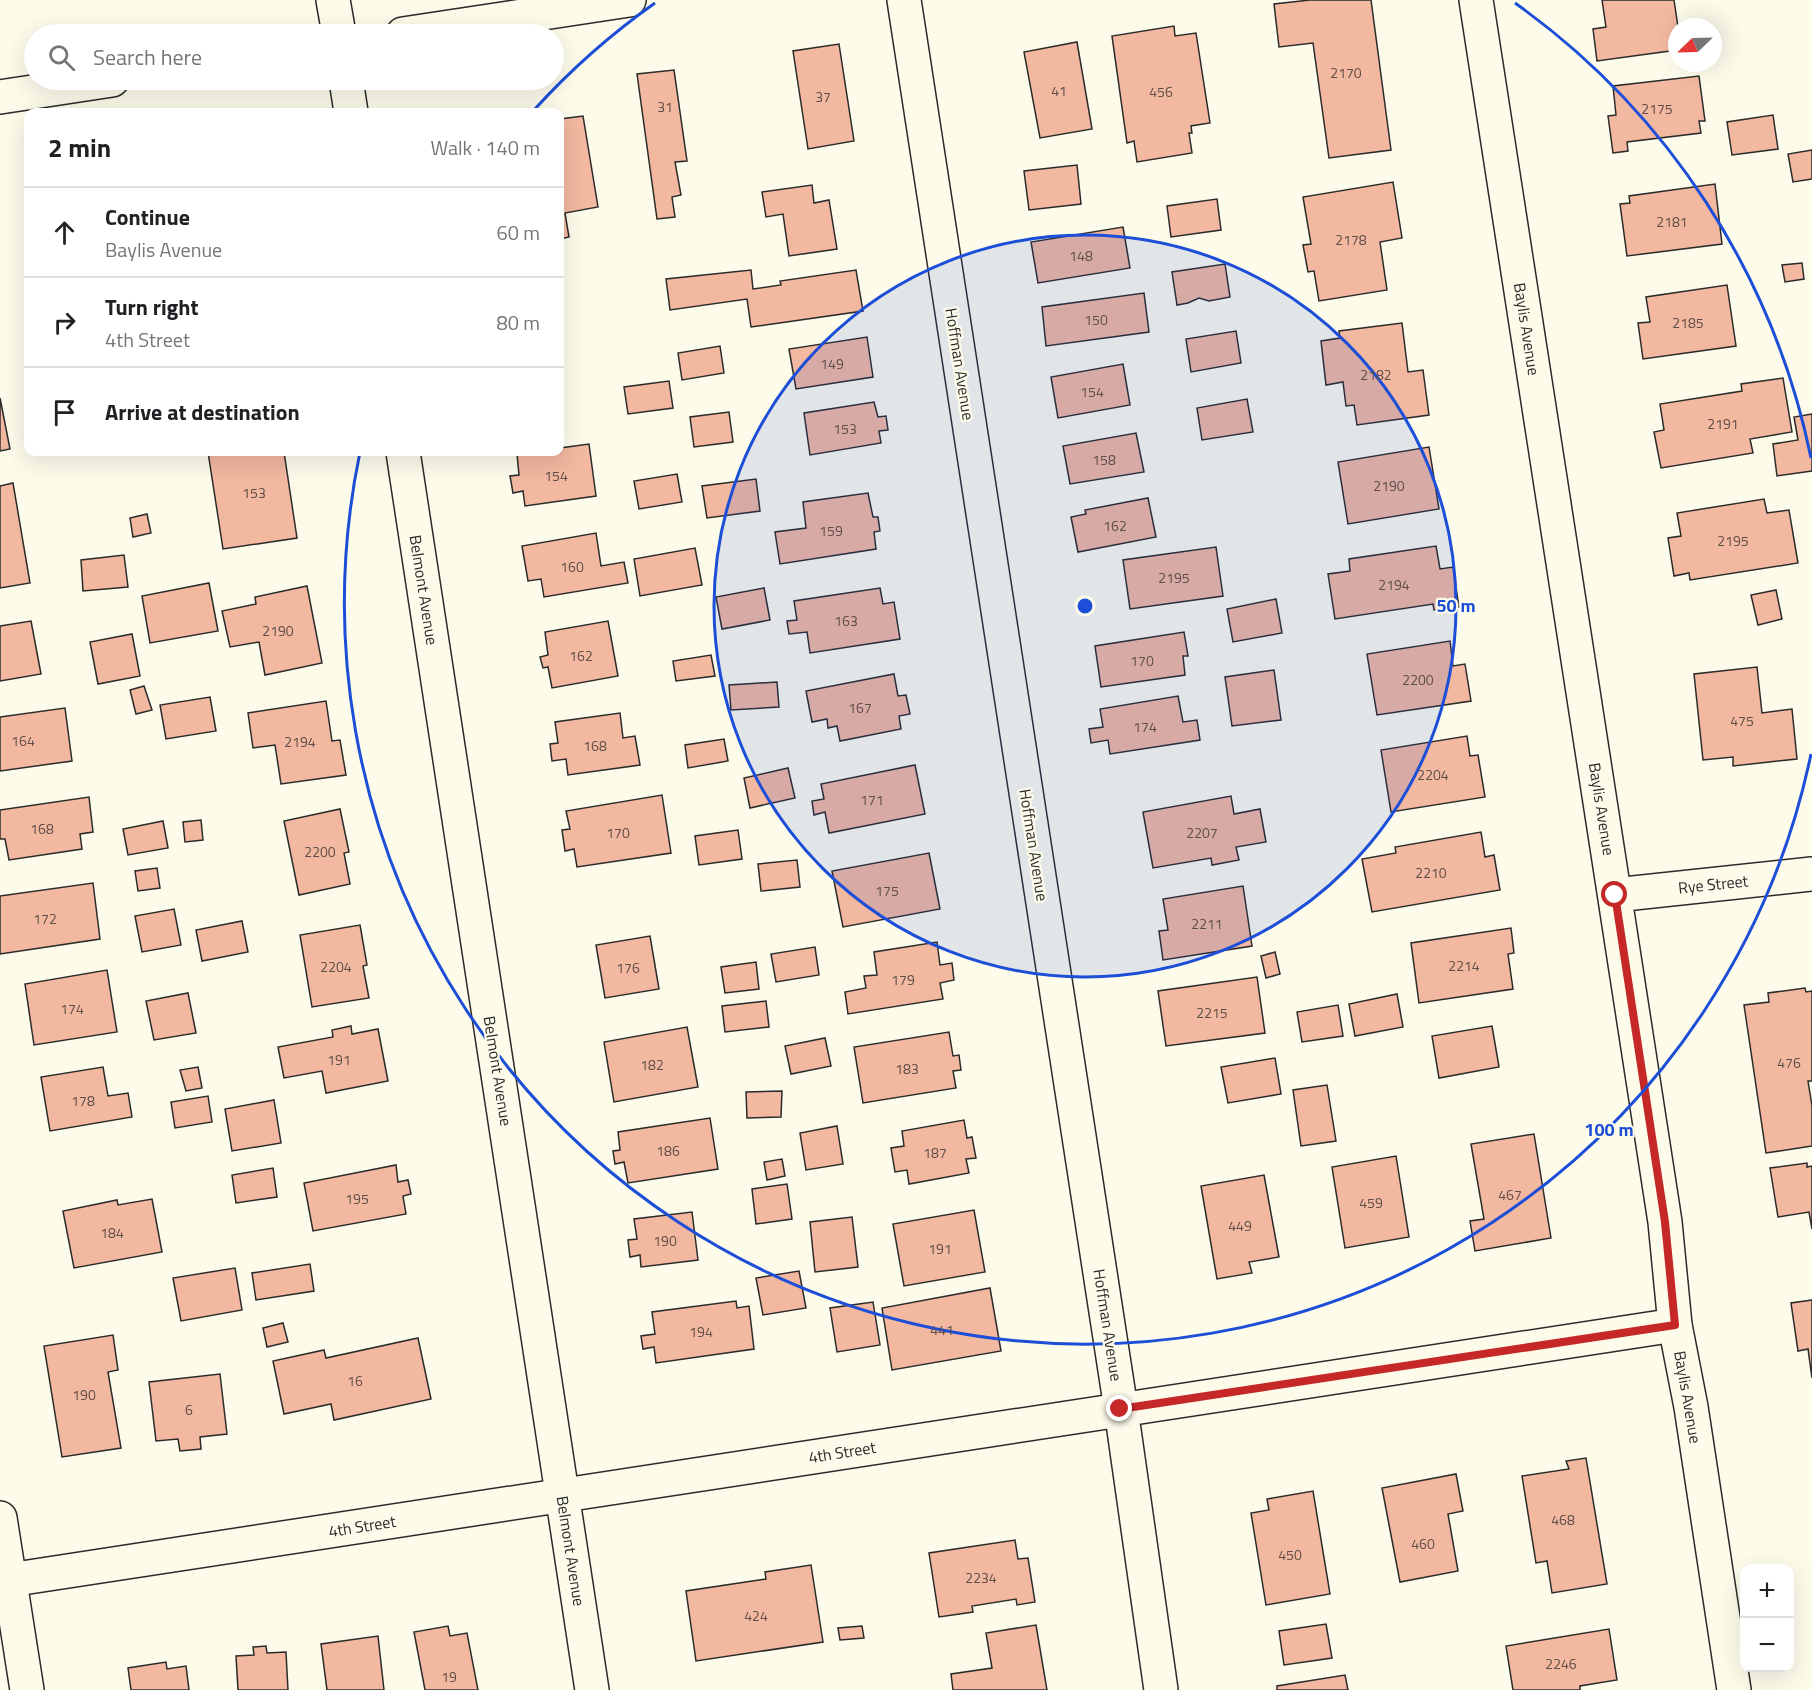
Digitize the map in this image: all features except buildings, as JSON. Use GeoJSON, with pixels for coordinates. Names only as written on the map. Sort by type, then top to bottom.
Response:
{"type":"FeatureCollection","features":[{"type":"Feature","properties":{"kind":"street"},"geometry":{"type":"LineString","coordinates":[[333,0],[337,24]]}},
{"type":"Feature","properties":{"kind":"street"},"geometry":{"type":"LineString","coordinates":[[469,24],[629,0]]}},
{"type":"Feature","properties":{"kind":"street","name":"Hoffman Avenue"},"geometry":{"type":"LineString","coordinates":[[904,0],[1161,1690]]}},
{"type":"Feature","properties":{"kind":"street","name":"Baylis Avenue"},"geometry":{"type":"LineString","coordinates":[[1476,0],[1665,1222],[1675,1325],[1691,1407],[1734,1690]]}},
{"type":"Feature","properties":{"kind":"street"},"geometry":{"type":"LineString","coordinates":[[0,97],[46,90]]}},
{"type":"Feature","properties":{"kind":"street"},"geometry":{"type":"LineString","coordinates":[[347,90],[350,108]]}},
{"type":"Feature","properties":{"kind":"street","name":"Belmont Avenue"},"geometry":{"type":"LineString","coordinates":[[404,456],[592,1690]]}},
{"type":"Feature","properties":{"kind":"street","name":"Rye Street"},"geometry":{"type":"LineString","coordinates":[[1615,895],[1812,873]]}},
{"type":"Feature","properties":{"kind":"street","name":"4th Street"},"geometry":{"type":"LineString","coordinates":[[9,1580],[1675,1325]]}},
{"type":"Feature","properties":{"kind":"street"},"geometry":{"type":"LineString","coordinates":[[0,1518],[27,1690]]}},
{"type":"Feature","properties":{"kind":"route"},"geometry":{"type":"LineString","coordinates":[[1120,1409],[1675,1325],[1665,1222],[1615,895]]}}]}
